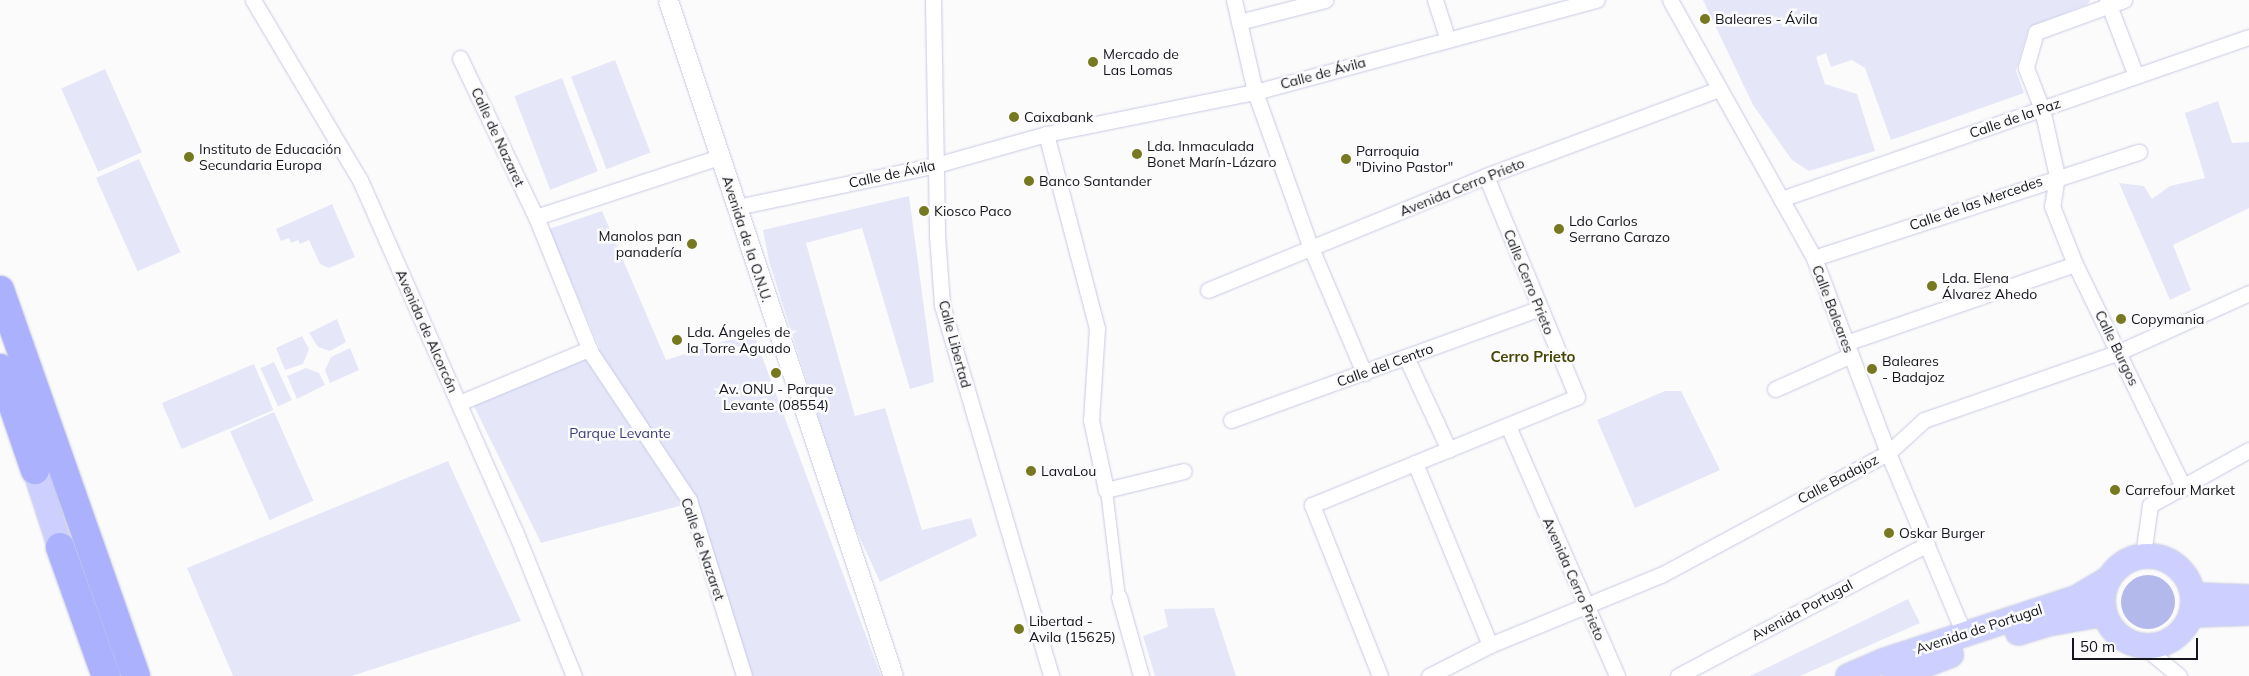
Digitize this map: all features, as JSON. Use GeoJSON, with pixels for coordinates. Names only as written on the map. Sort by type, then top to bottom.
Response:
{"type":"FeatureCollection","features":[{"type":"Feature","properties":{"kind":"highway"},"geometry":{"type":"LineString","coordinates":[[0,290],[135,671]]}},
{"type":"Feature","properties":{"kind":"highway"},"geometry":{"type":"LineString","coordinates":[[0,368],[35,470]]}},
{"type":"Feature","properties":{"kind":"highway"},"geometry":{"type":"LineString","coordinates":[[60,547],[83,641],[95,676]]}},
{"type":"Feature","properties":{"kind":"highway"},"geometry":{"type":"LineString","coordinates":[[60,547],[106,676]]}},
{"type":"Feature","properties":{"kind":"main road"},"geometry":{"type":"LineString","coordinates":[[35,470],[60,547]]}},
{"type":"Feature","properties":{"kind":"main road"},"geometry":{"type":"LineString","coordinates":[[2143,555],[2161,557],[2178,567],[2188,580],[2192,605],[2183,630],[2171,640],[2143,646],[2116,633],[2104,614],[2103,591],[2108,579],[2119,565],[2143,555]]}},
{"type":"Feature","properties":{"kind":"main road","name":"Avenida de Portugal"},"geometry":{"type":"LineString","coordinates":[[1848,676],[1964,634],[2076,598],[2108,579]]}},
{"type":"Feature","properties":{"kind":"main road"},"geometry":{"type":"LineString","coordinates":[[2192,605],[2249,597]]}},
{"type":"Feature","properties":{"kind":"main road"},"geometry":{"type":"LineString","coordinates":[[2192,605],[2249,613]]}},
{"type":"Feature","properties":{"kind":"main road","name":"Avenida de Portugal"},"geometry":{"type":"LineString","coordinates":[[1896,676],[2046,624],[2104,614]]}},
{"type":"Feature","properties":{"kind":"street","name":"Avenida de Alcorcón"},"geometry":{"type":"LineString","coordinates":[[253,0],[360,180],[459,403],[574,676]]}},
{"type":"Feature","properties":{"kind":"street","name":"Avenida de la O.N.U."},"geometry":{"type":"LineString","coordinates":[[668,0],[893,676]]}},
{"type":"Feature","properties":{"kind":"street","name":"Calle Libertad"},"geometry":{"type":"LineString","coordinates":[[933,0],[936,165],[942,305],[1051,676]]}},
{"type":"Feature","properties":{"kind":"street"},"geometry":{"type":"LineString","coordinates":[[1234,0],[1255,92],[1311,248],[1364,373]]}},
{"type":"Feature","properties":{"kind":"street"},"geometry":{"type":"LineString","coordinates":[[1239,22],[1325,0]]}},
{"type":"Feature","properties":{"kind":"street"},"geometry":{"type":"LineString","coordinates":[[1435,0],[1448,40]]}},
{"type":"Feature","properties":{"kind":"street","name":"Calle de Ávila"},"geometry":{"type":"LineString","coordinates":[[737,207],[936,165],[1046,134],[1255,92],[1597,0]]}},
{"type":"Feature","properties":{"kind":"street","name":"Calle Baleares"},"geometry":{"type":"LineString","coordinates":[[1670,0],[1814,258],[1888,453],[1964,634]]}},
{"type":"Feature","properties":{"kind":"street"},"geometry":{"type":"LineString","coordinates":[[2057,176],[2042,108],[2026,68],[2036,32],[2108,3],[2124,0]]}},
{"type":"Feature","properties":{"kind":"street"},"geometry":{"type":"LineString","coordinates":[[2108,3],[2136,76]]}},
{"type":"Feature","properties":{"kind":"street","name":"Calle de la Paz"},"geometry":{"type":"LineString","coordinates":[[1782,199],[2249,37]]}},
{"type":"Feature","properties":{"kind":"street","name":"Calle de Nazaret"},"geometry":{"type":"LineString","coordinates":[[460,58],[536,217],[589,349],[689,500],[744,676]]}},
{"type":"Feature","properties":{"kind":"street","name":"Avenida Cerro Prieto"},"geometry":{"type":"LineString","coordinates":[[1208,290],[1486,176],[1719,89]]}},
{"type":"Feature","properties":{"kind":"street"},"geometry":{"type":"LineString","coordinates":[[1046,134],[1098,328],[1091,420],[1106,490],[1119,597],[1141,676]]}},
{"type":"Feature","properties":{"kind":"street","name":"Calle de las Mercedes"},"geometry":{"type":"LineString","coordinates":[[1814,258],[2057,176],[2139,152]]}},
{"type":"Feature","properties":{"kind":"street"},"geometry":{"type":"LineString","coordinates":[[536,217],[720,157]]}},
{"type":"Feature","properties":{"kind":"street","name":"Calle Cerro Prieto"},"geometry":{"type":"LineString","coordinates":[[1415,463],[1577,397],[1486,176]]}},
{"type":"Feature","properties":{"kind":"street","name":"Calle Burgos"},"geometry":{"type":"LineString","coordinates":[[2057,176],[2052,206],[2075,264],[2120,352],[2184,488]]}},
{"type":"Feature","properties":{"kind":"street"},"geometry":{"type":"LineString","coordinates":[[1775,389],[1848,349],[2075,264]]}},
{"type":"Feature","properties":{"kind":"street","name":"Calle Badajoz"},"geometry":{"type":"LineString","coordinates":[[1429,676],[1490,645],[1585,608],[1662,575],[1888,453],[1924,420],[2120,352],[2249,293]]}},
{"type":"Feature","properties":{"kind":"street","name":"Calle del Centro"},"geometry":{"type":"LineString","coordinates":[[1231,420],[1540,308]]}},
{"type":"Feature","properties":{"kind":"street"},"geometry":{"type":"LineString","coordinates":[[459,403],[589,349]]}},
{"type":"Feature","properties":{"kind":"street"},"geometry":{"type":"LineString","coordinates":[[1406,357],[1449,450]]}},
{"type":"Feature","properties":{"kind":"street","name":"Avenida Cerro Prieto"},"geometry":{"type":"LineString","coordinates":[[1508,426],[1585,608],[1618,676]]}},
{"type":"Feature","properties":{"kind":"street"},"geometry":{"type":"LineString","coordinates":[[2143,555],[2150,505],[2184,488],[2249,450]]}},
{"type":"Feature","properties":{"kind":"street"},"geometry":{"type":"LineString","coordinates":[[1380,676],[1312,506],[1415,463],[1490,645]]}},
{"type":"Feature","properties":{"kind":"street"},"geometry":{"type":"LineString","coordinates":[[1106,490],[1184,471]]}},
{"type":"Feature","properties":{"kind":"street","name":"Avenida Portugal"},"geometry":{"type":"LineString","coordinates":[[1678,676],[1927,544]]}},
{"type":"Feature","properties":{"kind":"street"},"geometry":{"type":"LineString","coordinates":[[2143,646],[2178,676]]}},
{"type":"Feature","properties":{"kind":"green space"},"geometry":{"type":"Polygon","coordinates":[[[1703,0],[2090,0],[2088,4],[2029,27],[2016,71],[2024,93],[1891,140],[1865,68],[1852,60],[1831,67],[1826,53],[1816,57],[1825,84],[1857,94],[1875,151],[1809,171],[1792,160],[1753,105],[1703,0]]]}},
{"type":"Feature","properties":{"kind":"green space"},"geometry":{"type":"Polygon","coordinates":[[[615,60],[650,152],[607,169],[571,77],[615,60]]]}},
{"type":"Feature","properties":{"kind":"green space"},"geometry":{"type":"Polygon","coordinates":[[[105,69],[142,152],[98,172],[61,89],[105,69]]]}},
{"type":"Feature","properties":{"kind":"green space"},"geometry":{"type":"Polygon","coordinates":[[[562,78],[598,171],[550,190],[514,96],[562,78]]]}},
{"type":"Feature","properties":{"kind":"green space"},"geometry":{"type":"Polygon","coordinates":[[[2218,101],[2232,143],[2249,142],[2249,208],[2173,245],[2191,290],[2170,300],[2119,183],[2144,186],[2152,199],[2170,186],[2205,178],[2185,113],[2218,101]]]}},
{"type":"Feature","properties":{"kind":"green space"},"geometry":{"type":"Polygon","coordinates":[[[139,159],[180,252],[138,271],[96,178],[139,159]]]}},
{"type":"Feature","properties":{"kind":"green space"},"geometry":{"type":"Polygon","coordinates":[[[909,196],[934,382],[910,389],[862,228],[806,243],[855,416],[885,408],[922,530],[971,518],[977,536],[880,582],[848,512],[769,261],[763,230],[909,196]]]}},
{"type":"Feature","properties":{"kind":"green space"},"geometry":{"type":"Polygon","coordinates":[[[332,204],[355,257],[329,268],[320,264],[309,240],[300,244],[298,240],[291,243],[289,238],[281,241],[276,229],[332,204]]]}},
{"type":"Feature","properties":{"kind":"green space","name":"Parque Levante"},"geometry":{"type":"Polygon","coordinates":[[[602,211],[666,360],[753,332],[881,676],[736,676],[683,505],[541,543],[473,404],[600,349],[549,229],[602,211]]]}},
{"type":"Feature","properties":{"kind":"green space"},"geometry":{"type":"Polygon","coordinates":[[[337,319],[346,342],[330,351],[318,347],[309,333],[337,319]]]}},
{"type":"Feature","properties":{"kind":"green space"},"geometry":{"type":"Polygon","coordinates":[[[302,336],[309,349],[303,364],[285,370],[276,348],[302,336]]]}},
{"type":"Feature","properties":{"kind":"green space"},"geometry":{"type":"Polygon","coordinates":[[[350,348],[359,370],[330,383],[325,370],[331,357],[350,348]]]}},
{"type":"Feature","properties":{"kind":"green space"},"geometry":{"type":"Polygon","coordinates":[[[274,362],[292,400],[278,406],[260,368],[274,362]]]}},
{"type":"Feature","properties":{"kind":"green space"},"geometry":{"type":"Polygon","coordinates":[[[254,364],[274,410],[181,449],[162,403],[254,364]]]}},
{"type":"Feature","properties":{"kind":"green space"},"geometry":{"type":"Polygon","coordinates":[[[306,368],[319,373],[325,385],[297,399],[287,376],[306,368]]]}},
{"type":"Feature","properties":{"kind":"green space"},"geometry":{"type":"Polygon","coordinates":[[[1665,391],[1681,391],[1720,470],[1635,508],[1597,420],[1665,391]]]}},
{"type":"Feature","properties":{"kind":"green space"},"geometry":{"type":"Polygon","coordinates":[[[274,412],[313,501],[270,520],[230,432],[274,412]]]}},
{"type":"Feature","properties":{"kind":"green space"},"geometry":{"type":"Polygon","coordinates":[[[448,461],[521,621],[352,676],[233,676],[187,568],[448,461]]]}},
{"type":"Feature","properties":{"kind":"green space"},"geometry":{"type":"Polygon","coordinates":[[[1908,599],[1920,623],[1800,676],[1750,676],[1908,599]]]}},
{"type":"Feature","properties":{"kind":"green space"},"geometry":{"type":"Polygon","coordinates":[[[1214,608],[1236,676],[1155,676],[1143,636],[1168,627],[1164,609],[1214,608]]]}},
{"type":"Feature","properties":{"kind":"water"},"geometry":{"type":"Polygon","coordinates":[[[2148,575],[2158,577],[2167,583],[2173,592],[2175,602],[2173,612],[2167,621],[2158,627],[2148,629],[2138,627],[2129,621],[2123,612],[2121,602],[2123,592],[2129,583],[2138,577],[2148,575]]]}},
{"type":"Feature","properties":{"kind":"place","name":"Baleares - Ávila"},"geometry":{"type":"Point","coordinates":[1705,19]}},
{"type":"Feature","properties":{"kind":"place","name":"Mercado de Las Lomas"},"geometry":{"type":"Point","coordinates":[1093,62]}},
{"type":"Feature","properties":{"kind":"place","name":"Caixabank"},"geometry":{"type":"Point","coordinates":[1014,117]}},
{"type":"Feature","properties":{"kind":"place","name":"Lda. Inmaculada Bonet Marín-Lázaro"},"geometry":{"type":"Point","coordinates":[1137,154]}},
{"type":"Feature","properties":{"kind":"place","name":"Instituto de Educación Secundaria Europa"},"geometry":{"type":"Point","coordinates":[189,157]}},
{"type":"Feature","properties":{"kind":"place","name":"Parroquia \"Divino Pastor\""},"geometry":{"type":"Point","coordinates":[1346,159]}},
{"type":"Feature","properties":{"kind":"place","name":"Banco Santander"},"geometry":{"type":"Point","coordinates":[1029,181]}},
{"type":"Feature","properties":{"kind":"place","name":"Kiosco Paco"},"geometry":{"type":"Point","coordinates":[924,211]}},
{"type":"Feature","properties":{"kind":"place","name":"Ldo Carlos Serrano Carazo"},"geometry":{"type":"Point","coordinates":[1559,229]}},
{"type":"Feature","properties":{"kind":"place","name":"Manolos pan panadería"},"geometry":{"type":"Point","coordinates":[692,244]}},
{"type":"Feature","properties":{"kind":"place","name":"Lda. Elena Álvarez Ahedo"},"geometry":{"type":"Point","coordinates":[1932,286]}},
{"type":"Feature","properties":{"kind":"place","name":"Copymania"},"geometry":{"type":"Point","coordinates":[2121,319]}},
{"type":"Feature","properties":{"kind":"place","name":"Lda. Ángeles de la Torre Aguado"},"geometry":{"type":"Point","coordinates":[677,340]}},
{"type":"Feature","properties":{"kind":"place","name":"Baleares - Badajoz"},"geometry":{"type":"Point","coordinates":[1872,369]}},
{"type":"Feature","properties":{"kind":"place","name":"Av. ONU - Parque Levante (08554)"},"geometry":{"type":"Point","coordinates":[776,373]}},
{"type":"Feature","properties":{"kind":"place","name":"LavaLou"},"geometry":{"type":"Point","coordinates":[1031,471]}},
{"type":"Feature","properties":{"kind":"place","name":"Carrefour Market"},"geometry":{"type":"Point","coordinates":[2115,490]}},
{"type":"Feature","properties":{"kind":"place","name":"Oskar Burger"},"geometry":{"type":"Point","coordinates":[1889,533]}},
{"type":"Feature","properties":{"kind":"place","name":"Libertad - Avila (15625)"},"geometry":{"type":"Point","coordinates":[1019,629]}},
{"type":"Feature","properties":{"kind":"district","name":"Cerro Prieto"},"geometry":{"type":"Point","coordinates":[1533,357]}}]}
